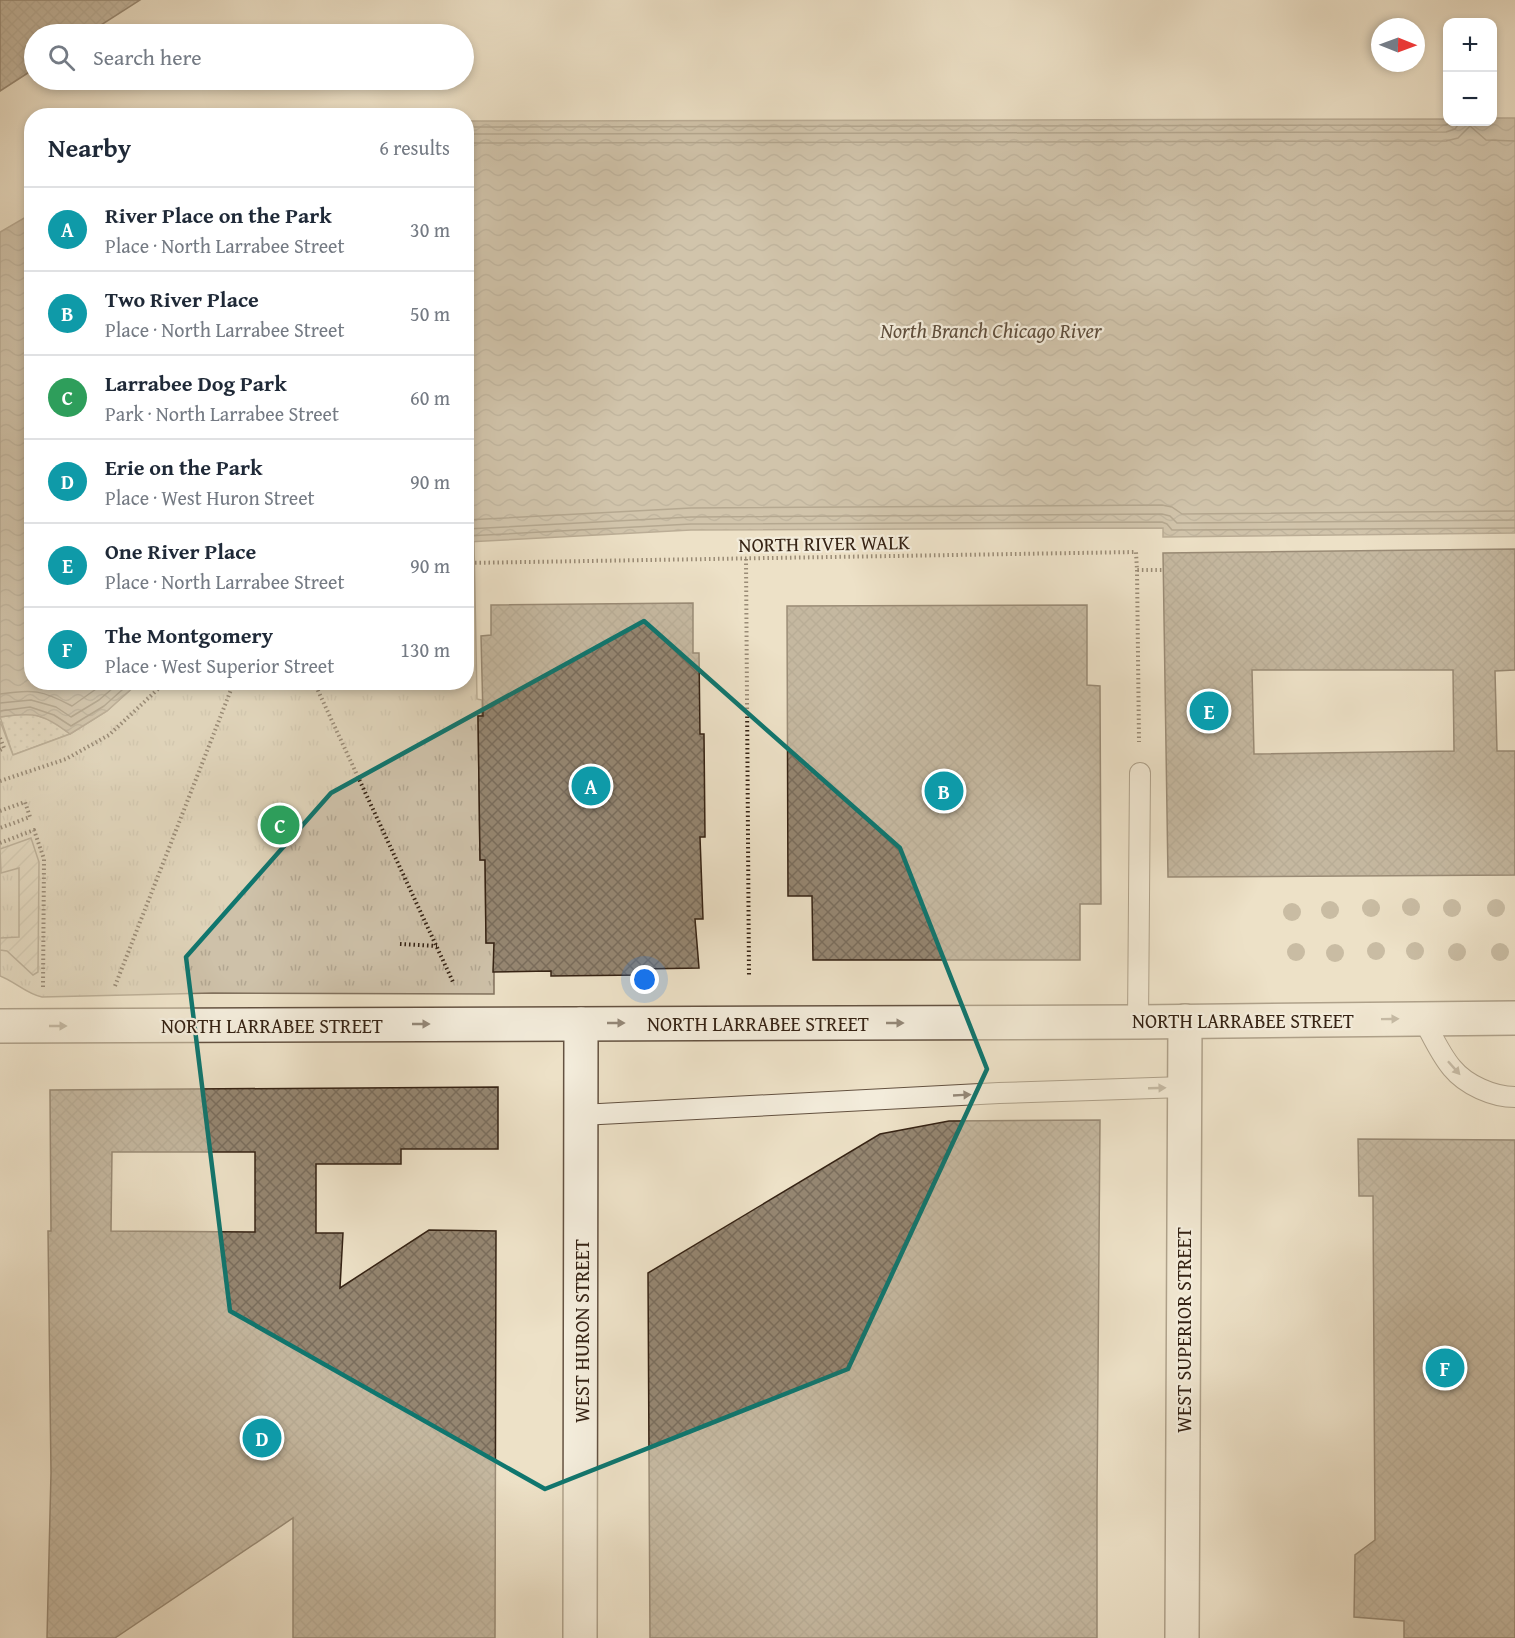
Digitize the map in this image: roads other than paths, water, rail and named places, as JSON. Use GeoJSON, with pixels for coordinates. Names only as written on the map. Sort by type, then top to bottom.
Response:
{"type":"FeatureCollection","features":[{"type":"Feature","properties":{"kind":"street","name":"NORTH LARRABEE STREET"},"geometry":{"type":"LineString","coordinates":[[0,1026],[1138,1022],[1515,1018]]}},
{"type":"Feature","properties":{"kind":"street","name":"WEST SUPERIOR STREET"},"geometry":{"type":"LineString","coordinates":[[1182,1638],[1185,1021]]}},
{"type":"Feature","properties":{"kind":"street","name":"WEST HURON STREET"},"geometry":{"type":"LineString","coordinates":[[580,1638],[581,1024]]}},
{"type":"Feature","properties":{"kind":"lane"},"geometry":{"type":"LineString","coordinates":[[1138,1022],[1140,773]]}},
{"type":"Feature","properties":{"kind":"lane"},"geometry":{"type":"LineString","coordinates":[[1423,1019],[1452,1069],[1478,1089],[1515,1097]]}},
{"type":"Feature","properties":{"kind":"lane"},"geometry":{"type":"LineString","coordinates":[[581,1115],[904,1098],[1185,1087]]}},
{"type":"Feature","properties":{"kind":"water","name":"North Branch Chicago River"},"geometry":{"type":"Polygon","coordinates":[[[1497,118],[1515,118],[1515,533],[1163,537],[1163,528],[691,530],[474,542],[474,121],[1443,119],[1443,126],[1497,126],[1497,118]]]}},
{"type":"Feature","properties":{"kind":"water"},"geometry":{"type":"Polygon","coordinates":[[[24,218],[24,690],[130,690],[107,711],[70,734],[45,718],[37,716],[0,717],[0,232],[24,218]]]}},
{"type":"Feature","properties":{"kind":"place","name":"One River Place"},"geometry":{"type":"Point","coordinates":[1209,711]}},
{"type":"Feature","properties":{"kind":"place","name":"River Place on the Park"},"geometry":{"type":"Point","coordinates":[591,786]}},
{"type":"Feature","properties":{"kind":"place","name":"Two River Place"},"geometry":{"type":"Point","coordinates":[944,791]}},
{"type":"Feature","properties":{"kind":"place","name":"Larrabee Dog Park"},"geometry":{"type":"Point","coordinates":[280,825]}},
{"type":"Feature","properties":{"kind":"place","name":"The Montgomery"},"geometry":{"type":"Point","coordinates":[1445,1368]}},
{"type":"Feature","properties":{"kind":"place","name":"Erie on the Park"},"geometry":{"type":"Point","coordinates":[262,1438]}}]}
